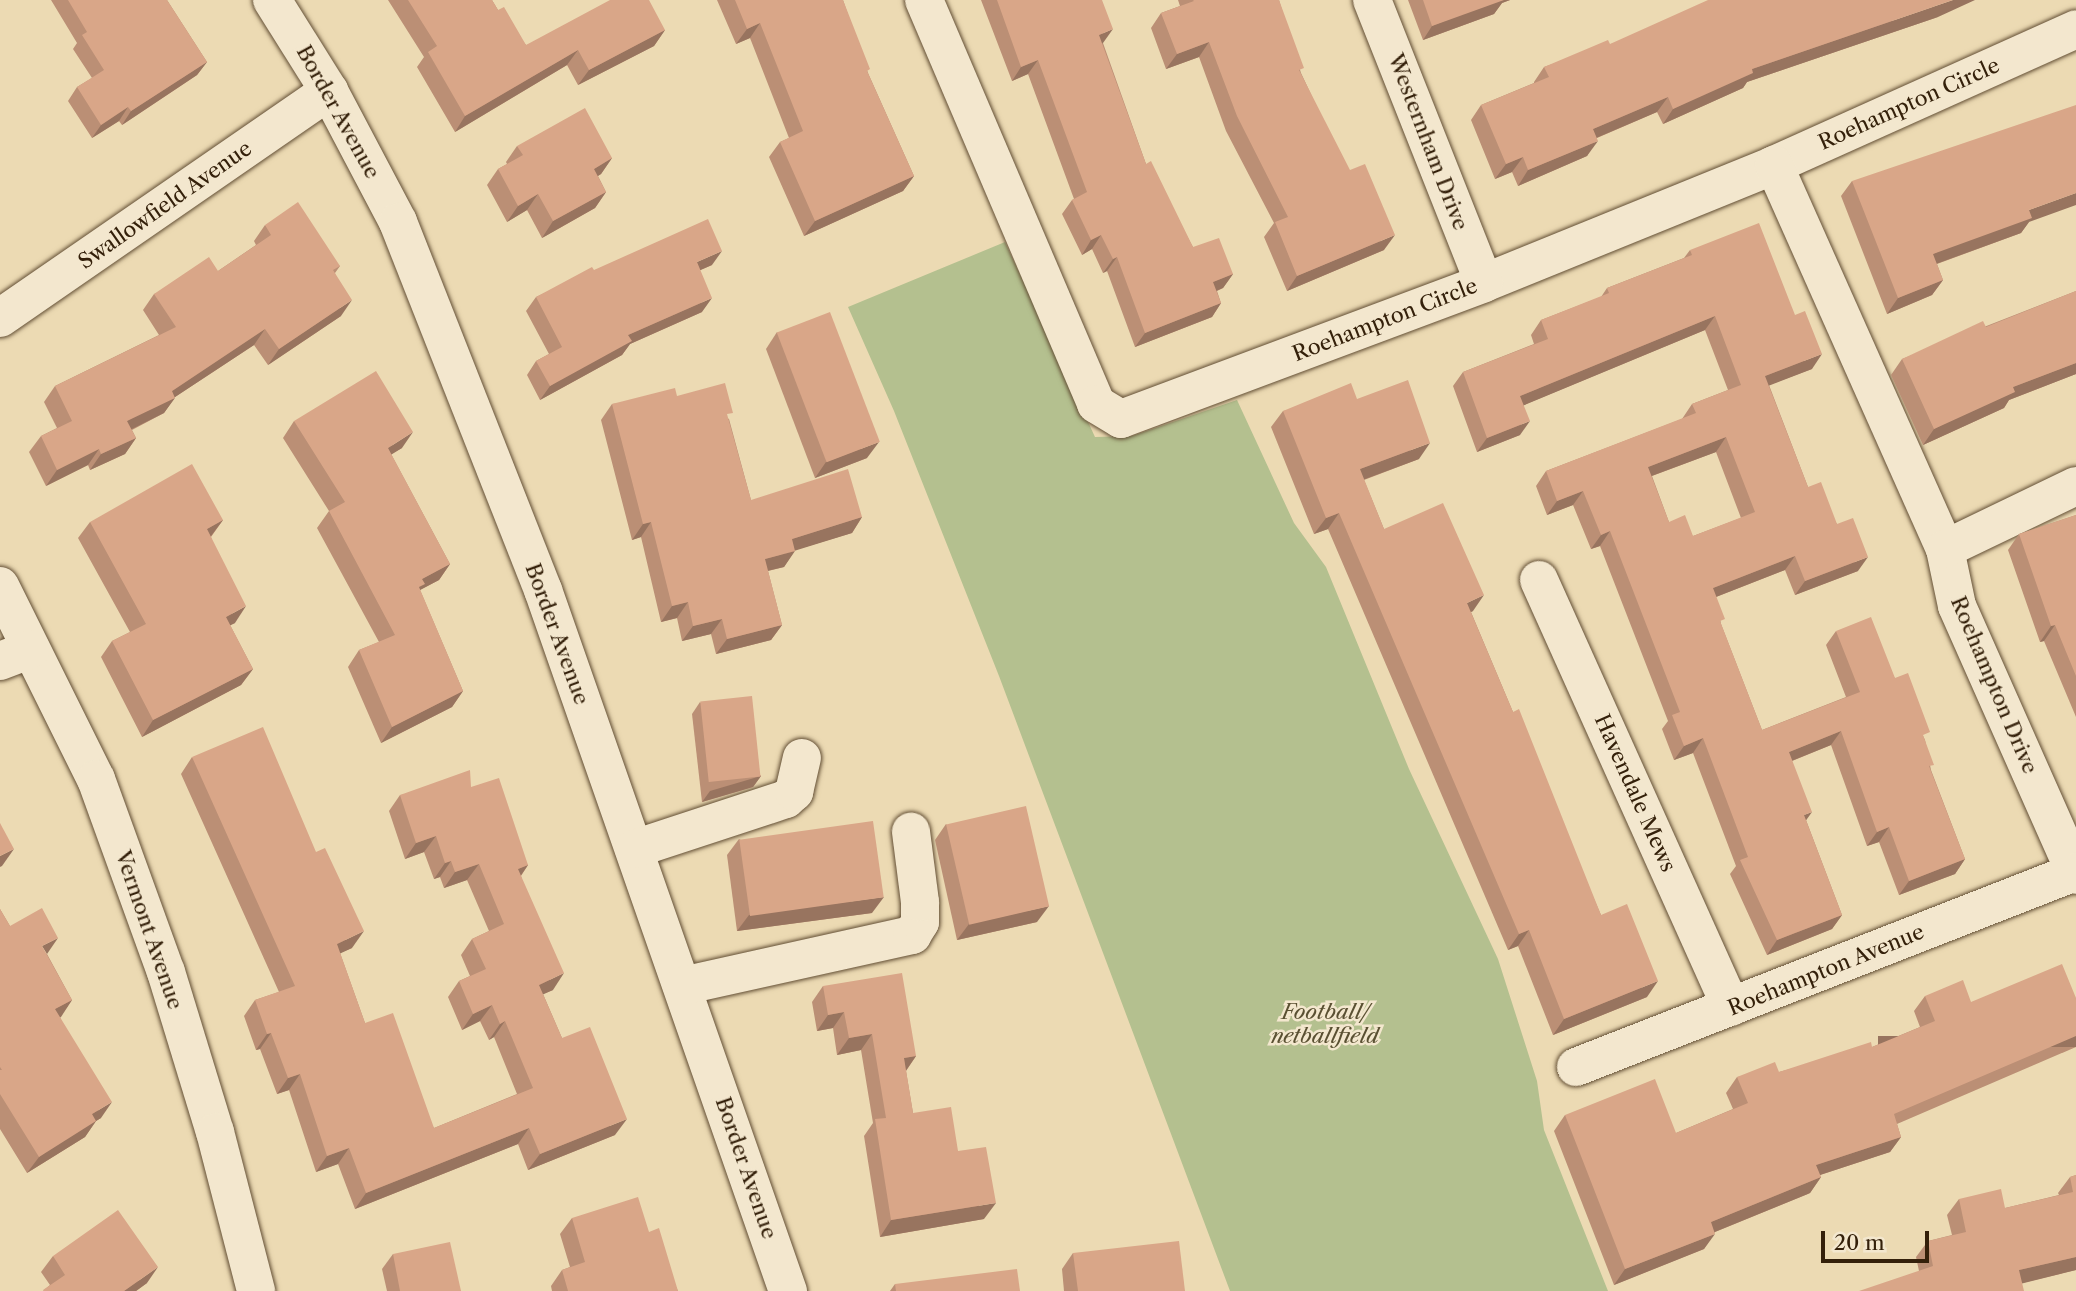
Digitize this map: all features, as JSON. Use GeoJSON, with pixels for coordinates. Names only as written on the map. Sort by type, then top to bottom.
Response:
{"type":"FeatureCollection","features":[{"type":"Feature","properties":{"kind":"street","name":"Border Avenue"},"geometry":{"type":"LineString","coordinates":[[272,0],[329,91],[398,222],[543,590],[788,1291]]}},
{"type":"Feature","properties":{"kind":"street","name":"Roehampton Circle"},"geometry":{"type":"LineString","coordinates":[[924,0],[1096,404],[1105,413],[1121,419],[1484,283],[1774,164],[2076,29]]}},
{"type":"Feature","properties":{"kind":"street","name":"Westernham Drive"},"geometry":{"type":"LineString","coordinates":[[1372,0],[1484,283]]}},
{"type":"Feature","properties":{"kind":"street","name":"Swallowfield Avenue"},"geometry":{"type":"LineString","coordinates":[[0,318],[329,91]]}},
{"type":"Feature","properties":{"kind":"street","name":"Roehampton Drive"},"geometry":{"type":"LineString","coordinates":[[1774,164],[1945,549],[1957,607],[2075,873]]}},
{"type":"Feature","properties":{"kind":"street"},"geometry":{"type":"LineString","coordinates":[[1945,549],[2076,486]]}},
{"type":"Feature","properties":{"kind":"street","name":"Havendale Mews"},"geometry":{"type":"LineString","coordinates":[[1539,579],[1731,1007]]}},
{"type":"Feature","properties":{"kind":"street","name":"Vermont Avenue"},"geometry":{"type":"LineString","coordinates":[[0,586],[16,655],[96,779],[166,972],[215,1132],[256,1291]]}},
{"type":"Feature","properties":{"kind":"street"},"geometry":{"type":"LineString","coordinates":[[634,849],[786,799],[794,792],[802,758]]}},
{"type":"Feature","properties":{"kind":"street"},"geometry":{"type":"LineString","coordinates":[[682,986],[912,936],[920,922],[911,832]]}},
{"type":"Feature","properties":{"kind":"street","name":"Roehampton Avenue"},"geometry":{"type":"LineString","coordinates":[[1576,1068],[2075,873]]}},
{"type":"Feature","properties":{"kind":"green space","name":"Football/ netballfield"},"geometry":{"type":"Polygon","coordinates":[[[1005,242],[1095,437],[1132,436],[1237,400],[1294,523],[1326,567],[1409,769],[1498,959],[1537,1081],[1544,1130],[1608,1291],[1230,1291],[999,676],[894,411],[848,307],[1005,242]]]}},
{"type":"Feature","properties":{"kind":"building"},"geometry":{"type":"Polygon","coordinates":[[[68,0],[167,0],[207,62],[131,111],[128,107],[101,125],[77,87],[104,70],[82,35],[87,32],[68,0]]]}},
{"type":"Feature","properties":{"kind":"building"},"geometry":{"type":"Polygon","coordinates":[[[408,0],[492,0],[498,10],[504,7],[526,45],[610,0],[649,0],[665,30],[589,70],[578,50],[465,116],[428,52],[437,46],[408,0]]]}},
{"type":"Feature","properties":{"kind":"building"},"geometry":{"type":"Polygon","coordinates":[[[735,0],[843,0],[870,69],[867,71],[914,176],[815,221],[780,142],[803,131],[760,23],[747,29],[735,0]]]}},
{"type":"Feature","properties":{"kind":"building"},"geometry":{"type":"Polygon","coordinates":[[[997,0],[1102,0],[1113,29],[1099,35],[1146,164],[1151,161],[1193,247],[1219,238],[1233,274],[1213,282],[1221,303],[1145,333],[1117,257],[1113,259],[1101,235],[1091,240],[1072,200],[1087,192],[1038,60],[1021,67],[997,0]]]}},
{"type":"Feature","properties":{"kind":"building"},"geometry":{"type":"Polygon","coordinates":[[[1193,0],[1279,0],[1304,68],[1299,70],[1350,170],[1365,164],[1395,235],[1297,276],[1275,222],[1288,217],[1237,116],[1209,42],[1177,54],[1161,13],[1193,0]]]}},
{"type":"Feature","properties":{"kind":"building"},"geometry":{"type":"Polygon","coordinates":[[[1423,0],[1504,0],[1432,26],[1423,0]]]}},
{"type":"Feature","properties":{"kind":"building"},"geometry":{"type":"Polygon","coordinates":[[[1708,0],[1953,0],[1752,69],[1753,73],[1673,109],[1668,97],[1593,129],[1598,141],[1528,170],[1523,157],[1506,164],[1481,105],[1549,77],[1544,67],[1608,40],[1610,44],[1708,0]]]}},
{"type":"Feature","properties":{"kind":"building"},"geometry":{"type":"Polygon","coordinates":[[[2076,105],[2076,193],[2029,210],[2032,218],[1933,254],[1943,280],[1898,298],[1852,181],[2076,105]]]}},
{"type":"Feature","properties":{"kind":"building"},"geometry":{"type":"Polygon","coordinates":[[[585,108],[612,158],[594,169],[606,192],[553,221],[538,194],[518,206],[498,169],[523,155],[517,146],[585,108]]]}},
{"type":"Feature","properties":{"kind":"building"},"geometry":{"type":"Polygon","coordinates":[[[298,202],[340,266],[333,270],[352,300],[279,349],[265,329],[172,391],[175,398],[127,421],[136,438],[101,454],[99,449],[57,470],[41,436],[72,421],[55,386],[176,327],[154,294],[209,257],[218,271],[271,235],[265,225],[298,202]]]}},
{"type":"Feature","properties":{"kind":"building"},"geometry":{"type":"Polygon","coordinates":[[[708,219],[722,251],[697,262],[712,298],[628,335],[632,341],[550,386],[536,361],[562,347],[536,297],[592,267],[594,270],[708,219]]]}},
{"type":"Feature","properties":{"kind":"building"},"geometry":{"type":"Polygon","coordinates":[[[1759,223],[1795,315],[1805,311],[1822,354],[1765,376],[1808,487],[1821,482],[1837,524],[1853,518],[1868,557],[1805,581],[1795,556],[1713,588],[1725,619],[1720,621],[1762,730],[1860,692],[1836,631],[1871,617],[1895,678],[1908,673],[1930,732],[1923,735],[1934,765],[1929,766],[1965,859],[1909,881],[1889,827],[1877,832],[1841,731],[1789,752],[1812,812],[1804,815],[1842,915],[1777,940],[1740,860],[1748,857],[1703,738],[1684,746],[1672,715],[1680,712],[1610,531],[1601,535],[1583,491],[1557,501],[1546,471],[1696,413],[1692,404],[1741,385],[1715,316],[1520,396],[1530,421],[1487,438],[1463,372],[1548,339],[1541,320],[1609,293],[1607,288],[1692,255],[1690,250],[1759,223]],[[1726,437],[1648,467],[1669,522],[1685,515],[1693,536],[1755,512],[1726,437]]]}},
{"type":"Feature","properties":{"kind":"building"},"geometry":{"type":"Polygon","coordinates":[[[2076,291],[2076,363],[2013,387],[2015,392],[1934,429],[1902,359],[1983,321],[1986,327],[2076,291]]]}},
{"type":"Feature","properties":{"kind":"building"},"geometry":{"type":"Polygon","coordinates":[[[830,312],[880,442],[827,462],[777,332],[830,312]]]}},
{"type":"Feature","properties":{"kind":"building"},"geometry":{"type":"Polygon","coordinates":[[[376,371],[413,432],[388,448],[450,564],[422,579],[425,584],[419,587],[463,691],[392,727],[359,650],[395,635],[329,511],[345,502],[294,421],[376,371]]]}},
{"type":"Feature","properties":{"kind":"building"},"geometry":{"type":"Polygon","coordinates":[[[1408,380],[1430,443],[1360,469],[1384,529],[1443,503],[1484,595],[1467,603],[1513,712],[1519,709],[1601,915],[1627,904],[1658,981],[1564,1019],[1529,930],[1519,934],[1339,513],[1326,518],[1283,411],[1351,383],[1357,399],[1408,380]]]}},
{"type":"Feature","properties":{"kind":"building"},"geometry":{"type":"Polygon","coordinates":[[[725,383],[733,413],[727,414],[751,500],[848,469],[862,517],[792,539],[795,551],[765,559],[782,625],[727,639],[722,619],[693,626],[688,602],[672,606],[651,522],[643,524],[612,404],[675,388],[677,396],[725,383]]]}},
{"type":"Feature","properties":{"kind":"building"},"geometry":{"type":"Polygon","coordinates":[[[192,464],[223,520],[207,529],[246,606],[226,617],[253,669],[153,720],[112,641],[146,624],[90,522],[192,464]]]}},
{"type":"Feature","properties":{"kind":"building"},"geometry":{"type":"Polygon","coordinates":[[[2076,515],[2076,676],[2055,625],[2051,626],[2019,534],[2076,515]]]}},
{"type":"Feature","properties":{"kind":"building"},"geometry":{"type":"Polygon","coordinates":[[[752,696],[760,777],[709,782],[700,701],[752,696]]]}},
{"type":"Feature","properties":{"kind":"building"},"geometry":{"type":"Polygon","coordinates":[[[263,727],[316,852],[325,848],[364,931],[337,944],[365,1023],[393,1013],[434,1128],[533,1088],[505,1021],[500,1024],[492,1005],[473,1014],[459,981],[486,969],[472,939],[504,924],[479,864],[455,872],[451,861],[445,863],[436,836],[416,843],[400,795],[470,770],[471,787],[499,778],[528,865],[518,869],[564,973],[539,985],[562,1038],[590,1027],[627,1119],[540,1154],[529,1128],[366,1193],[349,1148],[327,1156],[300,1074],[288,1078],[271,1033],[267,1034],[255,1000],[295,986],[192,757],[263,727]]]}},
{"type":"Feature","properties":{"kind":"building"},"geometry":{"type":"Polygon","coordinates":[[[1026,806],[1049,906],[969,925],[946,824],[1026,806]]]}},
{"type":"Feature","properties":{"kind":"building"},"geometry":{"type":"Polygon","coordinates":[[[873,821],[884,897],[750,916],[739,840],[873,821]]]}},
{"type":"Feature","properties":{"kind":"building"},"geometry":{"type":"Polygon","coordinates":[[[0,823],[14,849],[0,856],[0,823]]]}},
{"type":"Feature","properties":{"kind":"building"},"geometry":{"type":"Polygon","coordinates":[[[42,908],[58,938],[42,946],[72,1000],[55,1009],[112,1102],[92,1114],[96,1121],[39,1157],[0,1094],[0,909],[10,926],[42,908]]]}},
{"type":"Feature","properties":{"kind":"building"},"geometry":{"type":"Polygon","coordinates":[[[2062,964],[2076,998],[2076,1036],[1894,1114],[1901,1137],[1816,1165],[1821,1177],[1711,1222],[1715,1234],[1625,1269],[1565,1115],[1655,1079],[1676,1133],[1748,1103],[1737,1077],[1775,1062],[1779,1072],[1871,1042],[1872,1047],[1935,1021],[1925,996],[1963,980],[1971,1002],[2062,964]]]}},
{"type":"Feature","properties":{"kind":"building"},"geometry":{"type":"Polygon","coordinates":[[[902,973],[916,1056],[904,1058],[913,1113],[951,1107],[958,1151],[986,1147],[996,1203],[891,1220],[875,1119],[886,1118],[872,1034],[849,1038],[844,1012],[828,1015],[823,986],[902,973]]]}},
{"type":"Feature","properties":{"kind":"building"},"geometry":{"type":"Polygon","coordinates":[[[2076,1175],[2076,1257],[2019,1270],[2024,1291],[1859,1291],[1933,1266],[1928,1241],[1966,1232],[1959,1199],[2001,1189],[2005,1208],[2073,1192],[2070,1177],[2076,1175]]]}},
{"type":"Feature","properties":{"kind":"building"},"geometry":{"type":"Polygon","coordinates":[[[638,1197],[649,1232],[659,1228],[678,1291],[568,1291],[562,1270],[585,1262],[572,1218],[638,1197]]]}},
{"type":"Feature","properties":{"kind":"building"},"geometry":{"type":"Polygon","coordinates":[[[118,1210],[158,1267],[124,1291],[44,1291],[65,1275],[53,1256],[118,1210]]]}},
{"type":"Feature","properties":{"kind":"building"},"geometry":{"type":"Polygon","coordinates":[[[1179,1241],[1185,1291],[1078,1291],[1073,1253],[1179,1241]]]}},
{"type":"Feature","properties":{"kind":"building"},"geometry":{"type":"Polygon","coordinates":[[[450,1242],[461,1291],[400,1291],[393,1254],[450,1242]]]}},
{"type":"Feature","properties":{"kind":"building"},"geometry":{"type":"Polygon","coordinates":[[[1017,1269],[1020,1291],[896,1291],[895,1284],[1017,1269]]]}}]}
